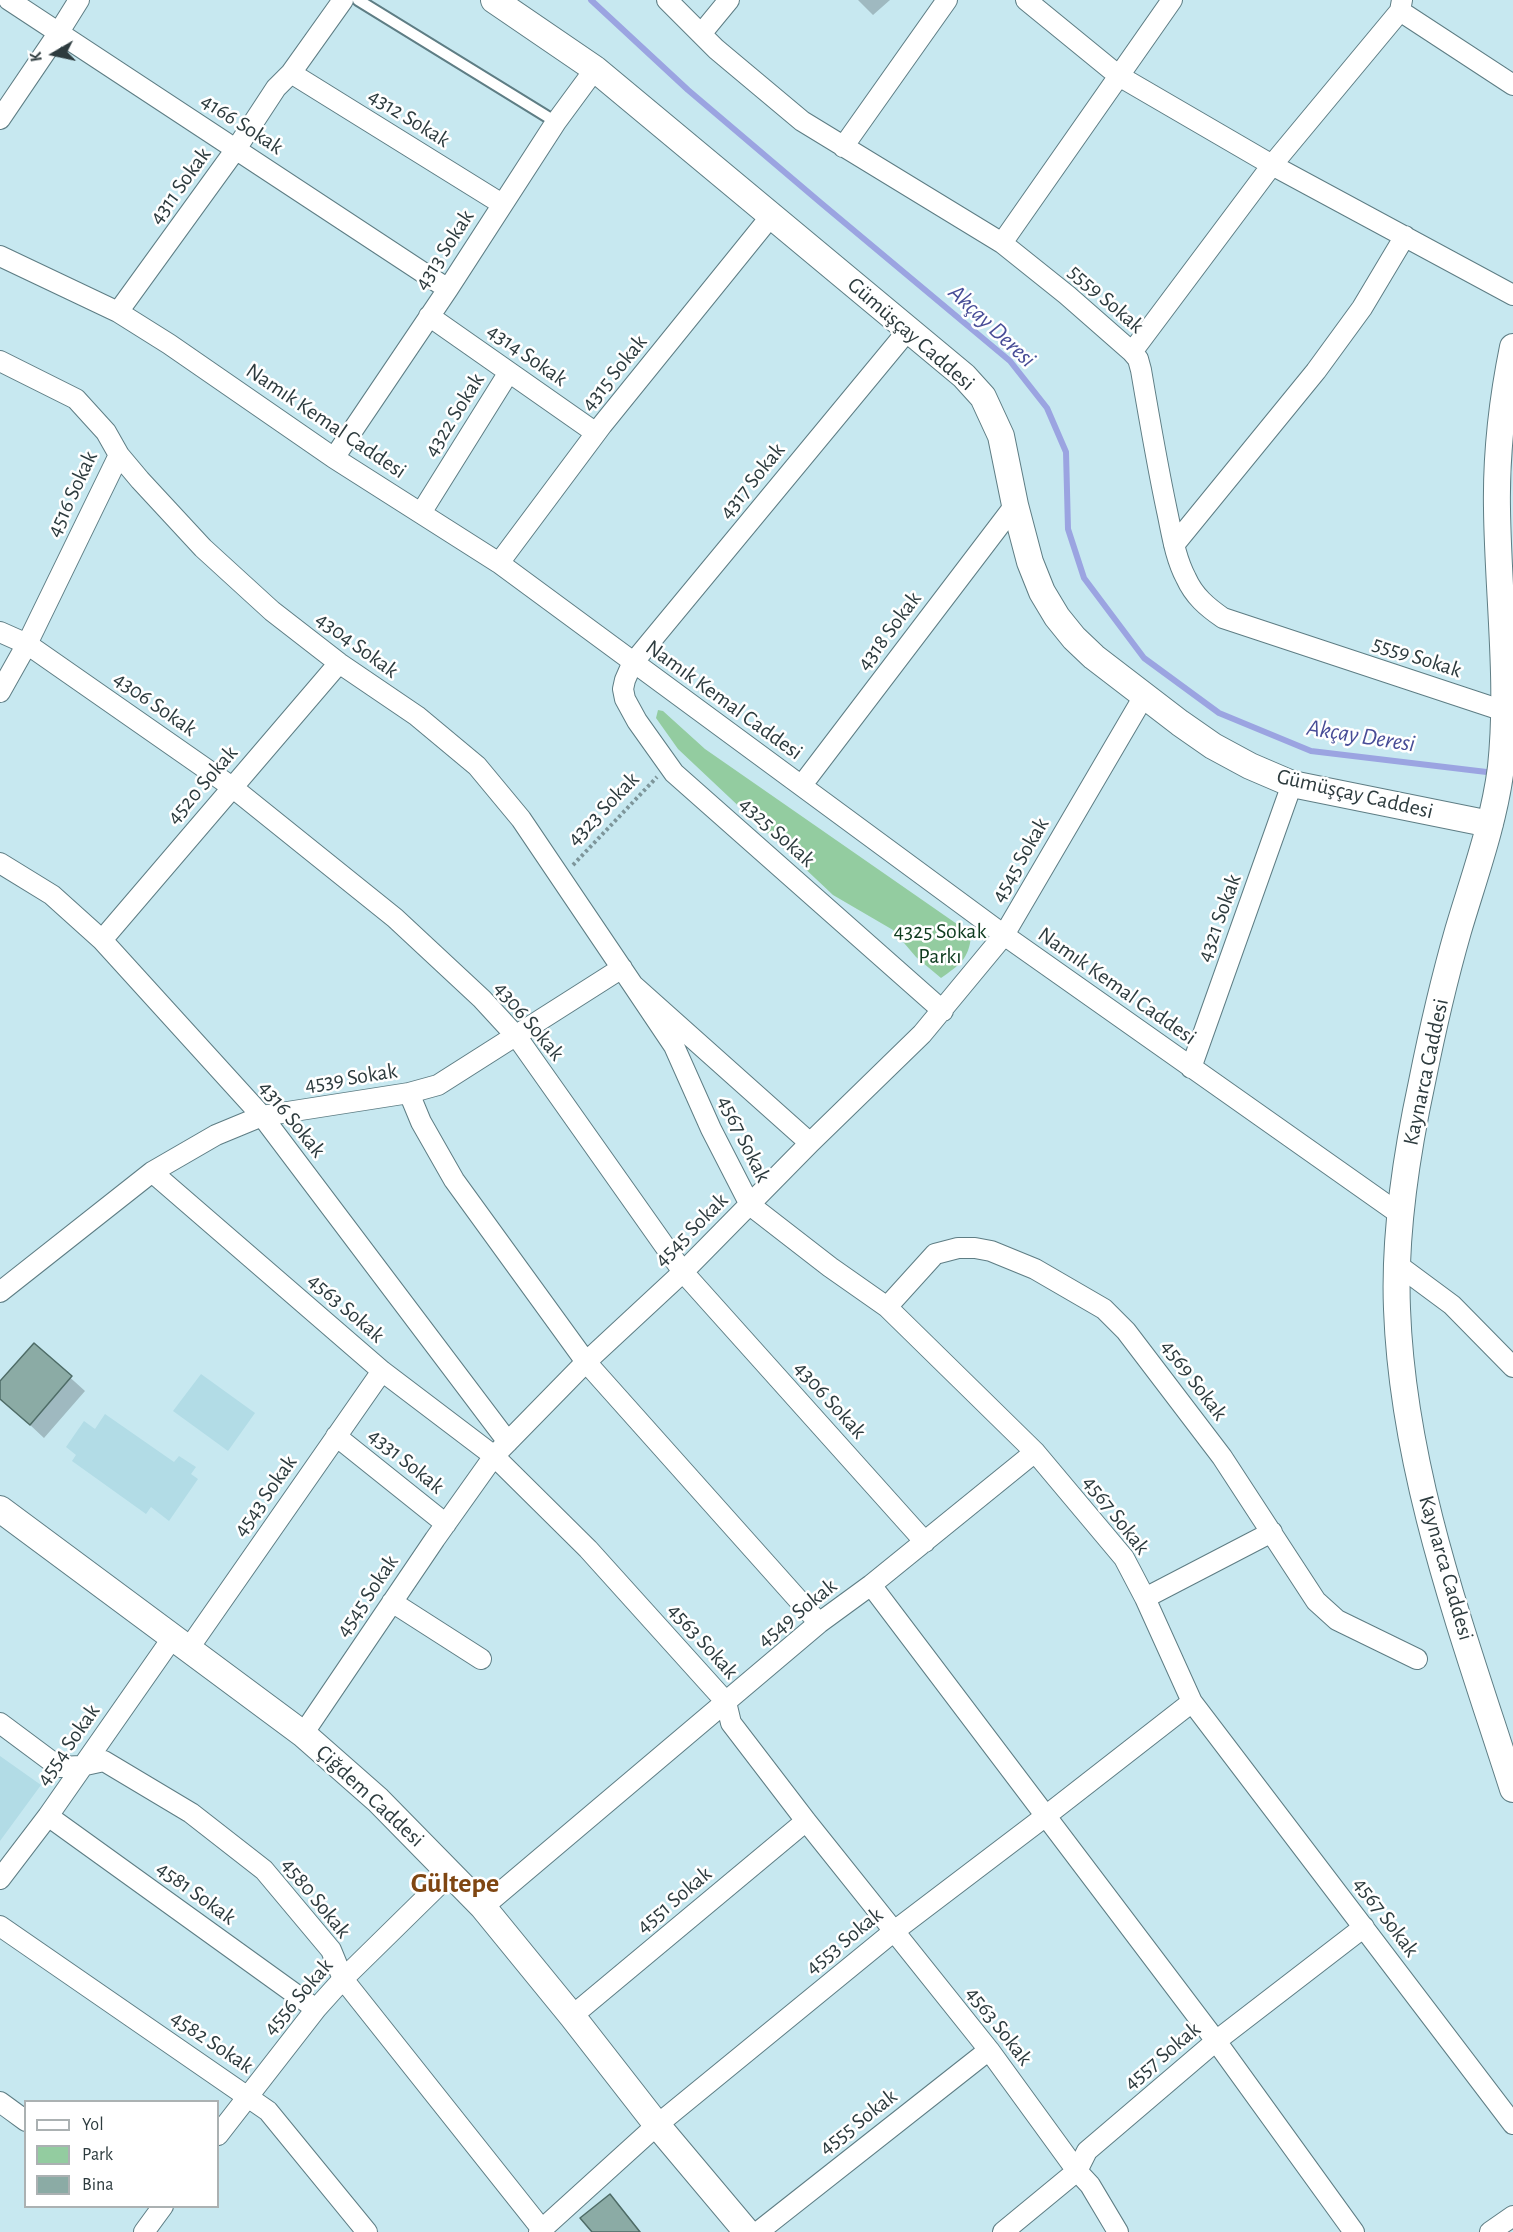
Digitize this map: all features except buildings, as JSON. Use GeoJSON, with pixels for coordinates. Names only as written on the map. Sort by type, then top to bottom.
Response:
{"type":"FeatureCollection","features":[{"type":"Feature","properties":{"kind":"street","name":"4166 Sokak"},"geometry":{"type":"LineString","coordinates":[[9,0],[448,289]]}},
{"type":"Feature","properties":{"kind":"street"},"geometry":{"type":"LineString","coordinates":[[0,119],[79,0]]}},
{"type":"Feature","properties":{"kind":"street","name":"4311 Sokak"},"geometry":{"type":"LineString","coordinates":[[117,312],[236,149],[276,88],[291,73],[343,0]]}},
{"type":"Feature","properties":{"kind":"street","name":"Gümüşçay Caddesi"},"geometry":{"type":"LineString","coordinates":[[494,0],[595,69],[964,376],[983,397],[1001,436],[1015,505],[1030,562],[1042,592],[1057,617],[1094,657],[1213,746],[1250,766],[1292,784],[1490,824]]}},
{"type":"Feature","properties":{"kind":"street","name":"5559 Sokak"},"geometry":{"type":"LineString","coordinates":[[667,0],[716,49],[802,122],[1002,243],[1067,295],[1132,352],[1138,359],[1141,370],[1157,467],[1174,545],[1186,579],[1196,596],[1208,608],[1223,618],[1504,711]]}},
{"type":"Feature","properties":{"kind":"street"},"geometry":{"type":"LineString","coordinates":[[700,33],[729,0]]}},
{"type":"Feature","properties":{"kind":"street"},"geometry":{"type":"LineString","coordinates":[[843,147],[947,0]]}},
{"type":"Feature","properties":{"kind":"street"},"geometry":{"type":"LineString","coordinates":[[1026,0],[1119,76],[1272,165],[1513,295]]}},
{"type":"Feature","properties":{"kind":"street"},"geometry":{"type":"LineString","coordinates":[[1002,243],[1172,0]]}},
{"type":"Feature","properties":{"kind":"street"},"geometry":{"type":"LineString","coordinates":[[1132,352],[1272,165],[1401,6],[1513,85]]}},
{"type":"Feature","properties":{"kind":"street","name":"4313 Sokak"},"geometry":{"type":"LineString","coordinates":[[334,458],[448,289],[556,122],[595,69]]}},
{"type":"Feature","properties":{"kind":"street","name":"4312 Sokak"},"geometry":{"type":"LineString","coordinates":[[291,73],[502,204]]}},
{"type":"Feature","properties":{"kind":"street","name":"4315 Sokak"},"geometry":{"type":"LineString","coordinates":[[499,563],[596,433],[771,216]]}},
{"type":"Feature","properties":{"kind":"street"},"geometry":{"type":"LineString","coordinates":[[1174,545],[1316,371],[1362,308],[1405,236]]}},
{"type":"Feature","properties":{"kind":"street","name":"Namık Kemal Caddesi"},"geometry":{"type":"LineString","coordinates":[[0,256],[117,312],[169,344],[334,458],[499,563],[633,664],[802,785],[1004,935],[1401,1215]]}},
{"type":"Feature","properties":{"kind":"street","name":"4314 Sokak"},"geometry":{"type":"LineString","coordinates":[[429,316],[596,433]]}},
{"type":"Feature","properties":{"kind":"street","name":"4317 Sokak"},"geometry":{"type":"LineString","coordinates":[[633,664],[909,328]]}},
{"type":"Feature","properties":{"kind":"street","name":"Kaynarca Caddesi"},"geometry":{"type":"LineString","coordinates":[[1513,347],[1499,434],[1497,484],[1504,711],[1498,787],[1490,824],[1456,937],[1422,1081],[1401,1215],[1397,1306],[1399,1346],[1423,1492],[1513,1789]]}},
{"type":"Feature","properties":{"kind":"street","name":"4516 Sokak"},"geometry":{"type":"LineString","coordinates":[[0,361],[76,399],[106,432],[119,455],[27,644],[0,692]]}},
{"type":"Feature","properties":{"kind":"street","name":"4322 Sokak"},"geometry":{"type":"LineString","coordinates":[[421,513],[509,372]]}},
{"type":"Feature","properties":{"kind":"street","name":"4304 Sokak"},"geometry":{"type":"LineString","coordinates":[[119,455],[203,548],[272,611],[339,663],[417,716],[477,766],[521,819],[562,876],[633,985]]}},
{"type":"Feature","properties":{"kind":"street","name":"4318 Sokak"},"geometry":{"type":"LineString","coordinates":[[802,785],[1015,505]]}},
{"type":"Feature","properties":{"kind":"street","name":"4306 Sokak"},"geometry":{"type":"LineString","coordinates":[[0,632],[27,644],[232,787],[395,918],[482,999],[517,1037],[683,1272],[925,1542]]}},
{"type":"Feature","properties":{"kind":"street","name":"4520 Sokak"},"geometry":{"type":"LineString","coordinates":[[102,940],[339,663]]}},
{"type":"Feature","properties":{"kind":"street","name":"4325 Sokak"},"geometry":{"type":"LineString","coordinates":[[633,664],[625,680],[625,699],[637,721],[668,765],[683,781],[943,1011]]}},
{"type":"Feature","properties":{"kind":"street","name":"4545 Sokak"},"geometry":{"type":"LineString","coordinates":[[303,1734],[446,1524],[501,1449],[586,1362],[683,1272],[943,1011],[1004,935],[1144,696]]}},
{"type":"Feature","properties":{"kind":"street","name":"4321 Sokak"},"geometry":{"type":"LineString","coordinates":[[1191,1068],[1292,784]]}},
{"type":"Feature","properties":{"kind":"street","name":"4316 Sokak"},"geometry":{"type":"LineString","coordinates":[[0,863],[52,895],[102,940],[262,1116],[501,1449]]}},
{"type":"Feature","properties":{"kind":"street","name":"4539 Sokak"},"geometry":{"type":"LineString","coordinates":[[0,1292],[152,1172],[216,1135],[262,1116],[409,1094],[438,1085],[517,1037],[622,968]]}},
{"type":"Feature","properties":{"kind":"street"},"geometry":{"type":"LineString","coordinates":[[633,985],[810,1143]]}},
{"type":"Feature","properties":{"kind":"street","name":"4567 Sokak"},"geometry":{"type":"LineString","coordinates":[[633,985],[674,1046],[711,1129],[750,1205],[830,1267],[887,1307],[1035,1452],[1124,1558],[1145,1598],[1192,1702],[1513,2124]]}},
{"type":"Feature","properties":{"kind":"street"},"geometry":{"type":"LineString","coordinates":[[409,1094],[421,1122],[453,1180],[586,1362],[819,1623]]}},
{"type":"Feature","properties":{"kind":"street","name":"4563 Sokak"},"geometry":{"type":"LineString","coordinates":[[152,1172],[382,1371],[501,1449],[726,1702],[731,1722],[806,1821],[988,2050],[1077,2171],[1090,2184],[1118,2232]]}},
{"type":"Feature","properties":{"kind":"street","name":"4569 Sokak"},"geometry":{"type":"LineString","coordinates":[[887,1307],[935,1254],[958,1248],[991,1251],[1035,1269],[1098,1306],[1115,1318],[1126,1331],[1222,1457],[1316,1601],[1337,1620],[1417,1659]]}},
{"type":"Feature","properties":{"kind":"street"},"geometry":{"type":"LineString","coordinates":[[1398,1265],[1452,1305],[1513,1367]]}},
{"type":"Feature","properties":{"kind":"street","name":"4543 Sokak"},"geometry":{"type":"LineString","coordinates":[[181,1642],[382,1371]]}},
{"type":"Feature","properties":{"kind":"street","name":"4331 Sokak"},"geometry":{"type":"LineString","coordinates":[[336,1436],[446,1524]]}},
{"type":"Feature","properties":{"kind":"street","name":"4549 Sokak"},"geometry":{"type":"LineString","coordinates":[[483,1907],[819,1623],[871,1585],[1035,1452]]}},
{"type":"Feature","properties":{"kind":"street","name":"Çiğdem Caddesi"},"geometry":{"type":"LineString","coordinates":[[0,1509],[303,1734],[378,1800],[483,1907],[657,2125],[747,2232]]}},
{"type":"Feature","properties":{"kind":"street"},"geometry":{"type":"LineString","coordinates":[[1145,1598],[1272,1532]]}},
{"type":"Feature","properties":{"kind":"street"},"geometry":{"type":"LineString","coordinates":[[871,1585],[1216,2041],[1354,2232]]}},
{"type":"Feature","properties":{"kind":"street"},"geometry":{"type":"LineString","coordinates":[[392,1602],[480,1659]]}},
{"type":"Feature","properties":{"kind":"street","name":"4554 Sokak"},"geometry":{"type":"LineString","coordinates":[[0,1879],[48,1816],[81,1766],[181,1642]]}},
{"type":"Feature","properties":{"kind":"street","name":"4553 Sokak"},"geometry":{"type":"LineString","coordinates":[[542,2231],[657,2125],[893,1932],[1192,1702]]}},
{"type":"Feature","properties":{"kind":"street","name":"4580 Sokak"},"geometry":{"type":"LineString","coordinates":[[0,1723],[58,1767],[81,1766],[104,1761],[191,1813],[264,1870],[331,1950],[343,1979],[542,2231]]}},
{"type":"Feature","properties":{"kind":"street","name":"4581 Sokak"},"geometry":{"type":"LineString","coordinates":[[48,1816],[316,2009]]}},
{"type":"Feature","properties":{"kind":"street","name":"4551 Sokak"},"geometry":{"type":"LineString","coordinates":[[572,2016],[806,1821]]}},
{"type":"Feature","properties":{"kind":"street","name":"4556 Sokak"},"geometry":{"type":"LineString","coordinates":[[219,2134],[316,2009],[343,1979],[451,1873]]}},
{"type":"Feature","properties":{"kind":"street","name":"4582 Sokak"},"geometry":{"type":"LineString","coordinates":[[0,1926],[268,2111],[366,2232]]}},
{"type":"Feature","properties":{"kind":"street","name":"4557 Sokak"},"geometry":{"type":"LineString","coordinates":[[1003,2232],[1077,2171],[1087,2151],[1216,2041],[1364,1927]]}},
{"type":"Feature","properties":{"kind":"street","name":"4555 Sokak"},"geometry":{"type":"LineString","coordinates":[[758,2232],[988,2050]]}},
{"type":"Feature","properties":{"kind":"street"},"geometry":{"type":"LineString","coordinates":[[0,2102],[24,2120]]}},
{"type":"Feature","properties":{"kind":"street"},"geometry":{"type":"LineString","coordinates":[[1490,2232],[1513,2216]]}},
{"type":"Feature","properties":{"kind":"lane"},"geometry":{"type":"LineString","coordinates":[[358,0],[556,122]]}},
{"type":"Feature","properties":{"kind":"path","name":"4323 Sokak"},"geometry":{"type":"LineString","coordinates":[[562,876],[668,765]]}},
{"type":"Feature","properties":{"kind":"shaded area"},"geometry":{"type":"Polygon","coordinates":[[[201,1374],[255,1413],[228,1451],[173,1411],[201,1374]]]}},
{"type":"Feature","properties":{"kind":"shaded area"},"geometry":{"type":"Polygon","coordinates":[[[105,1414],[174,1462],[179,1456],[196,1467],[191,1474],[198,1479],[169,1521],[151,1507],[146,1514],[72,1461],[76,1455],[66,1447],[84,1421],[95,1429],[105,1414]]]}},
{"type":"Feature","properties":{"kind":"shaded area"},"geometry":{"type":"Polygon","coordinates":[[[0,1756],[41,1785],[0,1841],[0,1756]]]}},
{"type":"Feature","properties":{"kind":"green space","name":"4325 Sokak Parkı"},"geometry":{"type":"Polygon","coordinates":[[[658,710],[663,711],[705,749],[967,931],[971,936],[970,944],[962,961],[941,978],[916,957],[893,930],[833,895],[678,749],[656,718],[658,710]]]}},
{"type":"Feature","properties":{"kind":"waterway","name":"Akçay Deresi"},"geometry":{"type":"LineString","coordinates":[[591,0],[688,90],[1010,361],[1047,408],[1066,452],[1068,529],[1084,578],[1144,658],[1219,713],[1311,751],[1495,773]]}},
{"type":"Feature","properties":{"kind":"district","name":"Gültepe"},"geometry":{"type":"Point","coordinates":[455,1884]}}]}
